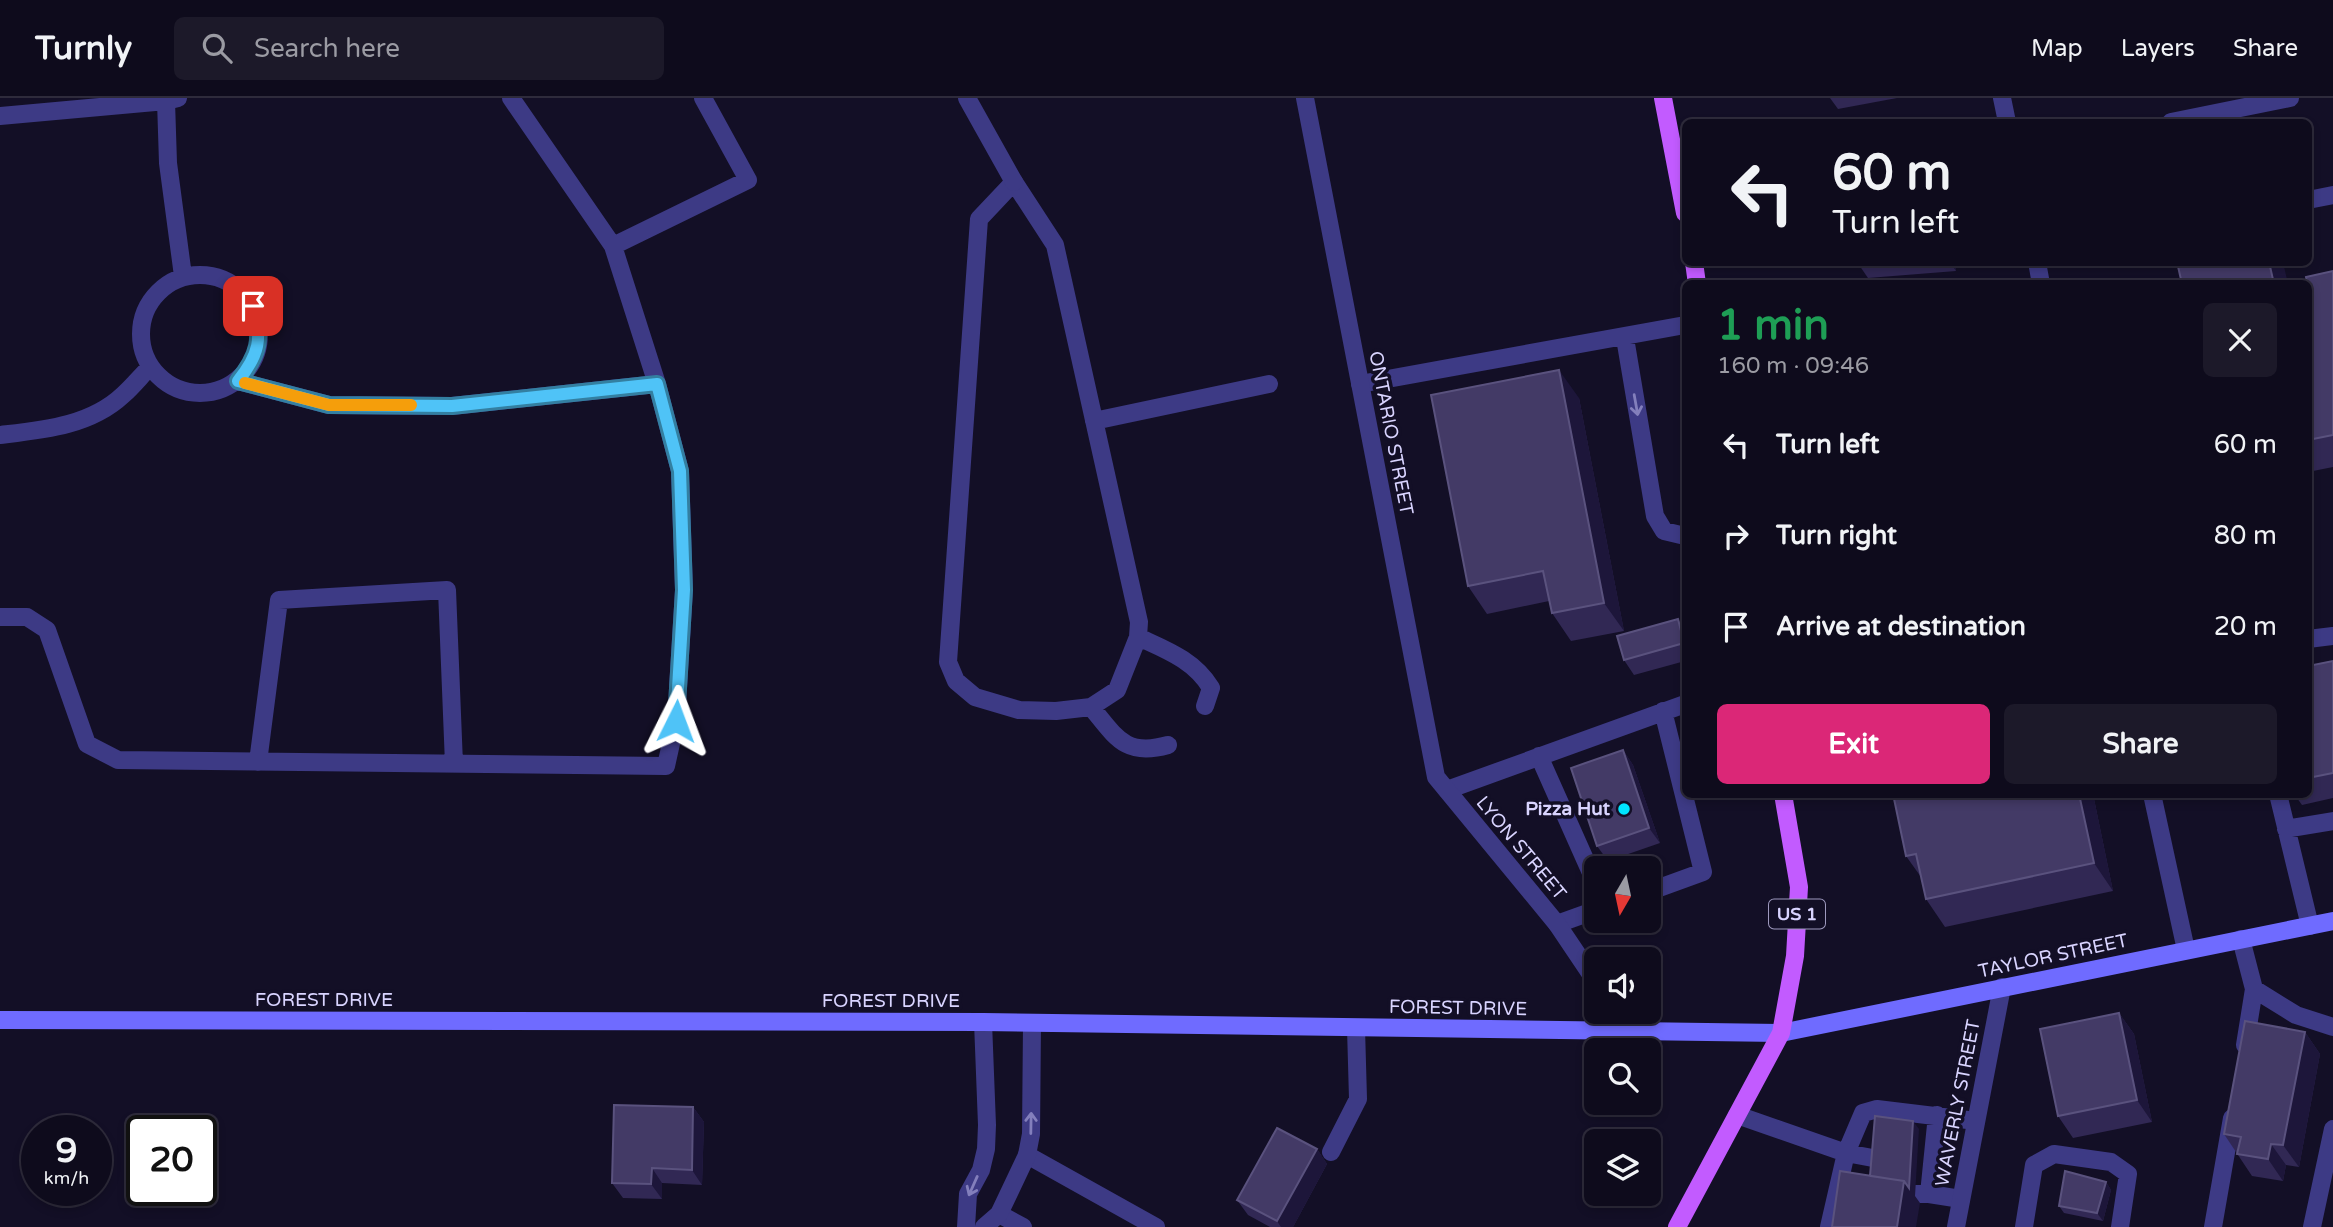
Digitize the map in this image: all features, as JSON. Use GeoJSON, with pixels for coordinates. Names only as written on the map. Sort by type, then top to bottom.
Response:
{"type":"FeatureCollection","features":[{"type":"Feature","properties":{"kind":"main road"},"geometry":{"type":"LineString","coordinates":[[1664,98],[1682,192]]}},
{"type":"Feature","properties":{"kind":"main road","name":"US 1"},"geometry":{"type":"LineString","coordinates":[[1677,1227],[1781,1033],[1795,956],[1799,887],[1784,798]]}},
{"type":"Feature","properties":{"kind":"main road","name":"TAYLOR STREET"},"geometry":{"type":"LineString","coordinates":[[1781,1033],[2333,921]]}},
{"type":"Feature","properties":{"kind":"main road","name":"FOREST DRIVE"},"geometry":{"type":"LineString","coordinates":[[0,1020],[983,1022],[1781,1033]]}},
{"type":"Feature","properties":{"kind":"street"},"geometry":{"type":"LineString","coordinates":[[0,617],[27,617],[47,630],[87,744],[118,760],[666,766],[676,721],[684,590],[680,471],[657,384],[613,246],[511,98]]}},
{"type":"Feature","properties":{"kind":"street"},"geometry":{"type":"LineString","coordinates":[[613,246],[748,180],[703,98]]}},
{"type":"Feature","properties":{"kind":"street"},"geometry":{"type":"LineString","coordinates":[[967,98],[1014,182],[1055,245],[1139,622],[1138,637],[1117,690],[1091,707],[1056,711],[1019,710],[975,697],[956,681],[948,662],[979,219],[1014,182]]}},
{"type":"Feature","properties":{"kind":"street","name":"ONTARIO STREET"},"geometry":{"type":"LineString","coordinates":[[1305,98],[1441,783]]}},
{"type":"Feature","properties":{"kind":"street"},"geometry":{"type":"LineString","coordinates":[[2002,98],[2006,119]]}},
{"type":"Feature","properties":{"kind":"street"},"geometry":{"type":"LineString","coordinates":[[2186,119],[2290,98]]}},
{"type":"Feature","properties":{"kind":"street"},"geometry":{"type":"LineString","coordinates":[[0,116],[170,99],[167,163],[183,276]]}},
{"type":"Feature","properties":{"kind":"street"},"geometry":{"type":"LineString","coordinates":[[2312,199],[2333,195]]}},
{"type":"Feature","properties":{"kind":"street"},"geometry":{"type":"LineString","coordinates":[[203,274],[223,279],[241,290],[253,306],[259,326],[258,346],[251,365],[238,381],[219,390],[199,394],[178,390],[163,381],[150,367],[142,350],[140,332],[143,313],[152,297],[166,284],[183,276],[203,274]]}},
{"type":"Feature","properties":{"kind":"street"},"geometry":{"type":"LineString","coordinates":[[1360,384],[1682,326]]}},
{"type":"Feature","properties":{"kind":"street"},"geometry":{"type":"LineString","coordinates":[[1625,338],[1655,516],[1664,531],[1682,536]]}},
{"type":"Feature","properties":{"kind":"street"},"geometry":{"type":"LineString","coordinates":[[0,435],[52,429],[94,414],[122,396],[150,367]]}},
{"type":"Feature","properties":{"kind":"street"},"geometry":{"type":"LineString","coordinates":[[238,381],[329,405],[452,406],[657,384]]}},
{"type":"Feature","properties":{"kind":"street"},"geometry":{"type":"LineString","coordinates":[[1094,421],[1269,384]]}},
{"type":"Feature","properties":{"kind":"street"},"geometry":{"type":"LineString","coordinates":[[258,762],[279,600],[447,590],[454,764]]}},
{"type":"Feature","properties":{"kind":"street"},"geometry":{"type":"LineString","coordinates":[[2312,639],[2333,636]]}},
{"type":"Feature","properties":{"kind":"street"},"geometry":{"type":"LineString","coordinates":[[1138,637],[1187,660],[1203,675],[1211,688],[1205,706]]}},
{"type":"Feature","properties":{"kind":"street"},"geometry":{"type":"LineString","coordinates":[[1441,783],[1539,756],[1682,705]]}},
{"type":"Feature","properties":{"kind":"street"},"geometry":{"type":"LineString","coordinates":[[1091,707],[1121,743],[1149,751],[1168,745]]}},
{"type":"Feature","properties":{"kind":"street"},"geometry":{"type":"LineString","coordinates":[[1663,712],[1682,788]]}},
{"type":"Feature","properties":{"kind":"street"},"geometry":{"type":"LineString","coordinates":[[1539,756],[1584,857]]}},
{"type":"Feature","properties":{"kind":"street","name":"LYON STREET"},"geometry":{"type":"LineString","coordinates":[[1441,783],[1557,924],[1584,964]]}},
{"type":"Feature","properties":{"kind":"street"},"geometry":{"type":"LineString","coordinates":[[1661,887],[1703,872],[1684,798]]}},
{"type":"Feature","properties":{"kind":"street"},"geometry":{"type":"LineString","coordinates":[[2153,798],[2186,950]]}},
{"type":"Feature","properties":{"kind":"street"},"geometry":{"type":"LineString","coordinates":[[2279,798],[2310,926]]}},
{"type":"Feature","properties":{"kind":"street"},"geometry":{"type":"LineString","coordinates":[[2286,829],[2333,821]]}},
{"type":"Feature","properties":{"kind":"street"},"geometry":{"type":"LineString","coordinates":[[1557,924],[1584,914]]}},
{"type":"Feature","properties":{"kind":"street"},"geometry":{"type":"LineString","coordinates":[[2241,939],[2255,989],[2241,1068]]}},
{"type":"Feature","properties":{"kind":"street","name":"WAVERLY STREET"},"geometry":{"type":"LineString","coordinates":[[1956,1227],[2002,987]]}},
{"type":"Feature","properties":{"kind":"street"},"geometry":{"type":"LineString","coordinates":[[2255,989],[2296,1015],[2333,1027]]}},
{"type":"Feature","properties":{"kind":"street"},"geometry":{"type":"LineString","coordinates":[[966,1227],[968,1194],[981,1170],[986,1149],[983,1022]]}},
{"type":"Feature","properties":{"kind":"street"},"geometry":{"type":"LineString","coordinates":[[984,1227],[999,1214],[1027,1155],[1031,1134],[1032,1023]]}},
{"type":"Feature","properties":{"kind":"street"},"geometry":{"type":"LineString","coordinates":[[1624,1024],[1630,1032]]}},
{"type":"Feature","properties":{"kind":"street"},"geometry":{"type":"LineString","coordinates":[[1331,1152],[1358,1099],[1356,1028]]}},
{"type":"Feature","properties":{"kind":"street"},"geometry":{"type":"LineString","coordinates":[[2213,1227],[2236,1095]]}},
{"type":"Feature","properties":{"kind":"street"},"geometry":{"type":"LineString","coordinates":[[1829,1227],[1845,1184],[1846,1153],[1863,1113],[1877,1109],[1976,1121]]}},
{"type":"Feature","properties":{"kind":"street"},"geometry":{"type":"LineString","coordinates":[[1737,1115],[1846,1153],[1878,1159]]}},
{"type":"Feature","properties":{"kind":"street"},"geometry":{"type":"LineString","coordinates":[[1937,1115],[1925,1163],[1922,1194],[1961,1199]]}},
{"type":"Feature","properties":{"kind":"street"},"geometry":{"type":"LineString","coordinates":[[2312,1227],[2333,1129]]}},
{"type":"Feature","properties":{"kind":"street"},"geometry":{"type":"LineString","coordinates":[[2024,1227],[2034,1165],[2054,1154],[2111,1162],[2128,1174],[2120,1227]]}},
{"type":"Feature","properties":{"kind":"street"},"geometry":{"type":"LineString","coordinates":[[1027,1155],[1156,1227]]}},
{"type":"Feature","properties":{"kind":"street"},"geometry":{"type":"LineString","coordinates":[[999,1214],[1023,1227]]}},
{"type":"Feature","properties":{"kind":"building"},"geometry":{"type":"Polygon","coordinates":[[[2178,266],[2270,266],[2273,280],[2181,280],[2178,266]]]}},
{"type":"Feature","properties":{"kind":"building"},"geometry":{"type":"Polygon","coordinates":[[[2333,271],[2333,435],[2312,439],[2312,280],[2306,280],[2306,277],[2333,271]]]}},
{"type":"Feature","properties":{"kind":"building"},"geometry":{"type":"Polygon","coordinates":[[[1559,370],[1604,603],[1552,613],[1543,571],[1468,586],[1431,395],[1559,370]]]}},
{"type":"Feature","properties":{"kind":"building"},"geometry":{"type":"Polygon","coordinates":[[[1678,619],[1682,644],[1624,660],[1617,636],[1678,619]]]}},
{"type":"Feature","properties":{"kind":"building"},"geometry":{"type":"Polygon","coordinates":[[[2333,661],[2333,773],[2312,777],[2312,665],[2333,661]]]}},
{"type":"Feature","properties":{"kind":"building"},"geometry":{"type":"Polygon","coordinates":[[[1623,750],[1649,828],[1597,846],[1571,768],[1623,750]]]}},
{"type":"Feature","properties":{"kind":"building"},"geometry":{"type":"Polygon","coordinates":[[[1894,798],[2080,798],[2094,863],[1926,899],[1916,854],[1906,856],[1894,798]]]}},
{"type":"Feature","properties":{"kind":"building"},"geometry":{"type":"Polygon","coordinates":[[[2119,1013],[2137,1100],[2058,1116],[2040,1029],[2119,1013]]]}},
{"type":"Feature","properties":{"kind":"building"},"geometry":{"type":"Polygon","coordinates":[[[2245,1021],[2305,1032],[2283,1145],[2271,1144],[2268,1159],[2237,1154],[2241,1137],[2224,1134],[2245,1021]]]}},
{"type":"Feature","properties":{"kind":"building"},"geometry":{"type":"Polygon","coordinates":[[[614,1105],[693,1107],[692,1170],[652,1168],[651,1184],[612,1183],[614,1105]]]}},
{"type":"Feature","properties":{"kind":"building"},"geometry":{"type":"Polygon","coordinates":[[[1875,1116],[1913,1121],[1909,1188],[1904,1181],[1870,1176],[1875,1116]]]}},
{"type":"Feature","properties":{"kind":"building"},"geometry":{"type":"Polygon","coordinates":[[[1277,1128],[1317,1149],[1277,1221],[1237,1200],[1277,1128]]]}},
{"type":"Feature","properties":{"kind":"building"},"geometry":{"type":"Polygon","coordinates":[[[1840,1171],[1904,1181],[1897,1227],[1832,1227],[1840,1171]]]}},
{"type":"Feature","properties":{"kind":"building"},"geometry":{"type":"Polygon","coordinates":[[[2065,1171],[2106,1182],[2097,1213],[2059,1206],[2065,1171]]]}},
{"type":"Feature","properties":{"kind":"slow traffic"},"geometry":{"type":"LineString","coordinates":[[245,383],[329,405],[411,405]]}},
{"type":"Feature","properties":{"kind":"place","name":"Pizza Hut"},"geometry":{"type":"Point","coordinates":[1624,809]}},
{"type":"Feature","properties":{"kind":"route"},"geometry":{"type":"LineString","coordinates":[[253,306],[259,326],[258,346],[251,365],[238,381],[329,405],[452,406],[657,384],[680,471],[684,590],[676,721]]}}]}
